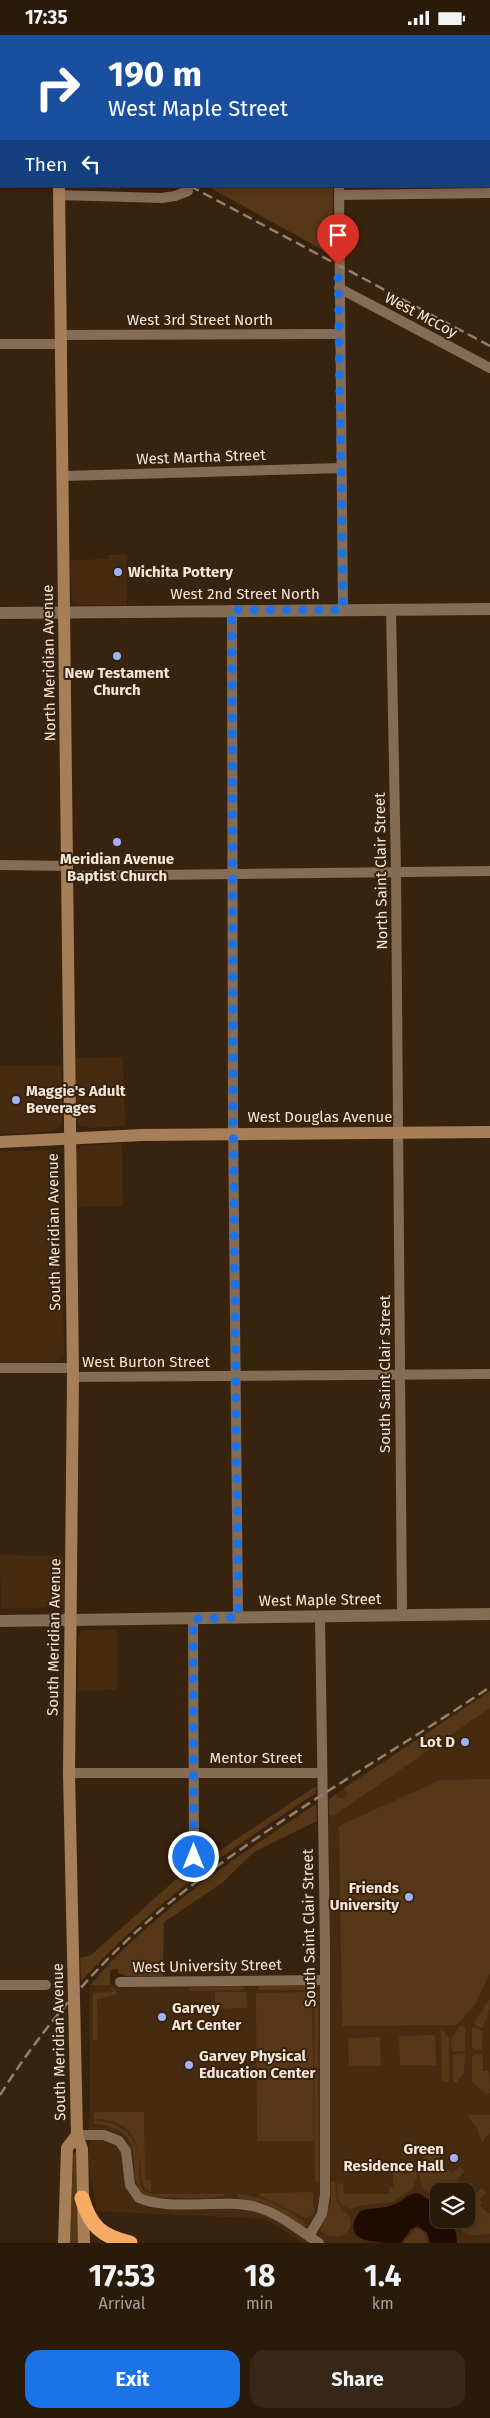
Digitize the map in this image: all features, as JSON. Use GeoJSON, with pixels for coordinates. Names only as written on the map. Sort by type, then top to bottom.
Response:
{"type":"FeatureCollection","features":[{"type":"Feature","properties":{"kind":"highway"},"geometry":{"type":"LineString","coordinates":[[82,2198],[87,2215],[94,2225],[103,2233],[130,2243]]}},
{"type":"Feature","properties":{"kind":"main road","name":"North Meridian Avenue"},"geometry":{"type":"LineString","coordinates":[[59,191],[68,871],[69,1139]]}},
{"type":"Feature","properties":{"kind":"main road","name":"West Douglas Avenue"},"geometry":{"type":"LineString","coordinates":[[0,1142],[142,1135],[490,1132]]}},
{"type":"Feature","properties":{"kind":"main road","name":"South Meridian Avenue"},"geometry":{"type":"LineString","coordinates":[[69,1139],[73,1373],[68,1773],[77,2135],[82,2149],[84,2243]]}},
{"type":"Feature","properties":{"kind":"main road","name":"South Meridian Avenue"},"geometry":{"type":"LineString","coordinates":[[64,2243],[67,2148],[77,2135]]}},
{"type":"Feature","properties":{"kind":"street"},"geometry":{"type":"LineString","coordinates":[[343,610],[339,190],[490,193]]}},
{"type":"Feature","properties":{"kind":"street"},"geometry":{"type":"LineString","coordinates":[[59,191],[162,198],[176,197],[188,191]]}},
{"type":"Feature","properties":{"kind":"street","name":"West McCoy"},"geometry":{"type":"LineString","coordinates":[[339,288],[490,368]]}},
{"type":"Feature","properties":{"kind":"street","name":"West 3rd Street North"},"geometry":{"type":"LineString","coordinates":[[0,344],[62,339],[339,334]]}},
{"type":"Feature","properties":{"kind":"street","name":"West Martha Street"},"geometry":{"type":"LineString","coordinates":[[63,476],[341,468]]}},
{"type":"Feature","properties":{"kind":"street","name":"North Saint Clair Street"},"geometry":{"type":"LineString","coordinates":[[391,609],[398,1133]]}},
{"type":"Feature","properties":{"kind":"street","name":"West 2nd Street North"},"geometry":{"type":"LineString","coordinates":[[0,613],[490,609]]}},
{"type":"Feature","properties":{"kind":"street"},"geometry":{"type":"LineString","coordinates":[[232,610],[232,873],[238,1617]]}},
{"type":"Feature","properties":{"kind":"street"},"geometry":{"type":"LineString","coordinates":[[0,865],[68,871],[232,873],[490,871]]}},
{"type":"Feature","properties":{"kind":"street","name":"South Saint Clair Street"},"geometry":{"type":"LineString","coordinates":[[398,1133],[402,1615]]}},
{"type":"Feature","properties":{"kind":"street","name":"West Burton Street"},"geometry":{"type":"LineString","coordinates":[[0,1368],[73,1373],[236,1377],[490,1374]]}},
{"type":"Feature","properties":{"kind":"street","name":"West Maple Street"},"geometry":{"type":"LineString","coordinates":[[0,1621],[490,1614]]}},
{"type":"Feature","properties":{"kind":"street","name":"South Saint Clair Street"},"geometry":{"type":"LineString","coordinates":[[309,2237],[322,2214],[325,2195],[325,1980],[320,1616]]}},
{"type":"Feature","properties":{"kind":"street"},"geometry":{"type":"LineString","coordinates":[[193,1619],[194,1857]]}},
{"type":"Feature","properties":{"kind":"street","name":"Mentor Street"},"geometry":{"type":"LineString","coordinates":[[68,1773],[322,1773]]}},
{"type":"Feature","properties":{"kind":"street","name":"West University Street"},"geometry":{"type":"LineString","coordinates":[[120,1982],[325,1980]]}},
{"type":"Feature","properties":{"kind":"street"},"geometry":{"type":"LineString","coordinates":[[0,1985],[46,1985]]}},
{"type":"Feature","properties":{"kind":"street"},"geometry":{"type":"LineString","coordinates":[[77,2135],[104,2135],[119,2141],[126,2151],[130,2185],[139,2199],[158,2203],[230,2204],[258,2207],[270,2212],[319,2243]]}},
{"type":"Feature","properties":{"kind":"shaded area"},"geometry":{"type":"Polygon","coordinates":[[[209,187],[333,188],[332,255],[209,187]]]}},
{"type":"Feature","properties":{"kind":"shaded area"},"geometry":{"type":"Polygon","coordinates":[[[109,555],[127,555],[127,605],[83,605],[72,602],[70,560],[109,559],[109,555]]]}},
{"type":"Feature","properties":{"kind":"shaded area"},"geometry":{"type":"Polygon","coordinates":[[[123,1057],[125,1126],[91,1128],[78,1125],[76,1119],[74,1058],[123,1057]]]}},
{"type":"Feature","properties":{"kind":"shaded area"},"geometry":{"type":"Polygon","coordinates":[[[61,1065],[62,1124],[58,1129],[49,1132],[0,1134],[0,1066],[61,1065]]]}},
{"type":"Feature","properties":{"kind":"shaded area"},"geometry":{"type":"Polygon","coordinates":[[[122,1143],[123,1206],[77,1207],[76,1155],[78,1150],[81,1146],[122,1143]]]}},
{"type":"Feature","properties":{"kind":"shaded area"},"geometry":{"type":"Polygon","coordinates":[[[47,1150],[53,1152],[58,1163],[59,1260],[63,1292],[64,1353],[63,1357],[55,1362],[0,1363],[0,1151],[47,1150]]]}},
{"type":"Feature","properties":{"kind":"shaded area"},"geometry":{"type":"Polygon","coordinates":[[[0,1555],[63,1556],[65,1599],[63,1604],[58,1607],[1,1609],[0,1555]]]}},
{"type":"Feature","properties":{"kind":"shaded area"},"geometry":{"type":"Polygon","coordinates":[[[83,1630],[117,1630],[117,1690],[78,1691],[78,1635],[83,1630]]]}},
{"type":"Feature","properties":{"kind":"shaded area","name":"Friends University"},"geometry":{"type":"Polygon","coordinates":[[[490,1691],[490,2243],[303,2243],[266,2219],[97,2211],[89,2168],[90,1985],[329,1980],[329,1799],[490,1691]]]}},
{"type":"Feature","properties":{"kind":"shaded area"},"geometry":{"type":"Polygon","coordinates":[[[490,1691],[490,1708],[335,1815],[331,1816],[329,1814],[329,1799],[336,1794],[338,1798],[345,1798],[347,1793],[344,1788],[490,1691]]]}},
{"type":"Feature","properties":{"kind":"shaded area"},"geometry":{"type":"Polygon","coordinates":[[[490,1779],[490,1973],[475,2005],[456,2025],[342,2026],[339,1826],[440,1780],[490,1779]]]}},
{"type":"Feature","properties":{"kind":"shaded area"},"geometry":{"type":"Polygon","coordinates":[[[316,1786],[316,1793],[222,1857],[163,1903],[81,1981],[80,1958],[91,1955],[174,1881],[316,1786]]]}},
{"type":"Feature","properties":{"kind":"shaded area"},"geometry":{"type":"Polygon","coordinates":[[[316,1804],[317,1821],[254,1852],[222,1883],[164,1922],[163,1976],[126,1976],[118,1973],[118,1969],[110,1970],[110,1985],[90,1985],[115,1958],[168,1909],[226,1865],[316,1804]]]}},
{"type":"Feature","properties":{"kind":"shaded area"},"geometry":{"type":"Polygon","coordinates":[[[242,1986],[245,1990],[190,1991],[191,1987],[242,1986]]]}},
{"type":"Feature","properties":{"kind":"shaded area"},"geometry":{"type":"Polygon","coordinates":[[[260,1986],[312,1986],[312,1990],[257,1990],[260,1986]]]}},
{"type":"Feature","properties":{"kind":"shaded area"},"geometry":{"type":"Polygon","coordinates":[[[111,1987],[116,1990],[117,1994],[97,1999],[98,2039],[93,2040],[93,1993],[113,1992],[111,1987]]]}},
{"type":"Feature","properties":{"kind":"shaded area"},"geometry":{"type":"Polygon","coordinates":[[[215,1992],[246,1992],[248,2008],[215,2009],[215,1992]]]}},
{"type":"Feature","properties":{"kind":"shaded area"},"geometry":{"type":"Polygon","coordinates":[[[312,1992],[314,2141],[257,2141],[256,1993],[312,1992]]]}},
{"type":"Feature","properties":{"kind":"shaded area"},"geometry":{"type":"Polygon","coordinates":[[[314,1992],[318,1992],[319,2181],[315,2183],[314,1992]]]}},
{"type":"Feature","properties":{"kind":"shaded area"},"geometry":{"type":"Polygon","coordinates":[[[490,1999],[490,2008],[483,2028],[477,2026],[474,2022],[490,1999]]]}},
{"type":"Feature","properties":{"kind":"shaded area"},"geometry":{"type":"Polygon","coordinates":[[[460,2026],[465,2027],[465,2051],[452,2051],[451,2039],[460,2026]]]}},
{"type":"Feature","properties":{"kind":"shaded area"},"geometry":{"type":"Polygon","coordinates":[[[475,2027],[483,2031],[482,2050],[474,2050],[472,2048],[472,2028],[475,2027]]]}},
{"type":"Feature","properties":{"kind":"shaded area"},"geometry":{"type":"Polygon","coordinates":[[[441,2028],[449,2038],[449,2082],[442,2081],[441,2028]]]}},
{"type":"Feature","properties":{"kind":"shaded area"},"geometry":{"type":"Polygon","coordinates":[[[435,2035],[436,2065],[400,2065],[399,2036],[435,2035]]]}},
{"type":"Feature","properties":{"kind":"shaded area"},"geometry":{"type":"Polygon","coordinates":[[[380,2037],[381,2066],[349,2066],[348,2038],[380,2037]]]}},
{"type":"Feature","properties":{"kind":"shaded area"},"geometry":{"type":"Polygon","coordinates":[[[453,2054],[465,2054],[464,2073],[457,2082],[453,2082],[453,2054]]]}},
{"type":"Feature","properties":{"kind":"shaded area"},"geometry":{"type":"Polygon","coordinates":[[[474,2054],[483,2054],[483,2071],[489,2071],[490,2093],[486,2094],[472,2082],[472,2057],[474,2054]]]}},
{"type":"Feature","properties":{"kind":"shaded area"},"geometry":{"type":"Polygon","coordinates":[[[94,2112],[144,2112],[145,2180],[151,2180],[151,2192],[145,2187],[142,2178],[135,2140],[127,2129],[114,2122],[93,2119],[94,2112]]]}},
{"type":"Feature","properties":{"kind":"shaded area"},"geometry":{"type":"Polygon","coordinates":[[[467,2115],[490,2115],[490,2133],[482,2142],[477,2129],[467,2115]]]}},
{"type":"Feature","properties":{"kind":"shaded area"},"geometry":{"type":"Polygon","coordinates":[[[94,2121],[110,2123],[124,2130],[129,2135],[137,2149],[140,2185],[145,2191],[152,2194],[225,2194],[224,2196],[205,2198],[147,2197],[139,2188],[135,2177],[131,2144],[125,2135],[113,2128],[94,2124],[94,2121]]]}},
{"type":"Feature","properties":{"kind":"shaded area"},"geometry":{"type":"Polygon","coordinates":[[[432,2149],[441,2149],[445,2152],[438,2159],[442,2163],[439,2165],[446,2172],[449,2170],[453,2173],[460,2166],[465,2171],[456,2180],[458,2183],[430,2183],[430,2194],[425,2189],[419,2176],[419,2162],[432,2149]]]}},
{"type":"Feature","properties":{"kind":"shaded area"},"geometry":{"type":"Polygon","coordinates":[[[77,2152],[79,2243],[70,2243],[73,2153],[77,2152]]]}},
{"type":"Feature","properties":{"kind":"shaded area"},"geometry":{"type":"Polygon","coordinates":[[[416,2169],[417,2178],[412,2190],[392,2202],[363,2205],[350,2209],[340,2202],[337,2184],[343,2183],[344,2194],[389,2194],[389,2187],[393,2187],[393,2170],[416,2169]]]}},
{"type":"Feature","properties":{"kind":"shaded area"},"geometry":{"type":"Polygon","coordinates":[[[331,2182],[335,2182],[337,2202],[351,2219],[350,2229],[343,2235],[335,2237],[320,2231],[331,2203],[331,2182]]]}},
{"type":"Feature","properties":{"kind":"shaded area"},"geometry":{"type":"Polygon","coordinates":[[[481,2188],[486,2193],[479,2200],[482,2203],[480,2206],[490,2213],[490,2234],[472,2235],[465,2233],[460,2228],[475,2228],[475,2194],[481,2188]]]}},
{"type":"Feature","properties":{"kind":"shaded area"},"geometry":{"type":"Polygon","coordinates":[[[313,2192],[314,2213],[306,2219],[259,2196],[260,2193],[313,2192]]]}},
{"type":"Feature","properties":{"kind":"shaded area"},"geometry":{"type":"Polygon","coordinates":[[[418,2193],[430,2200],[430,2228],[454,2228],[457,2243],[430,2243],[427,2233],[418,2226],[411,2229],[401,2243],[382,2243],[364,2239],[357,2235],[354,2230],[354,2222],[359,2212],[396,2204],[411,2194],[418,2193]]]}},
{"type":"Feature","properties":{"kind":"shaded area"},"geometry":{"type":"Polygon","coordinates":[[[236,2194],[255,2197],[284,2208],[307,2226],[302,2226],[277,2209],[263,2203],[241,2199],[236,2194]]]}},
{"type":"Feature","properties":{"kind":"shaded area"},"geometry":{"type":"Polygon","coordinates":[[[416,2228],[424,2232],[428,2243],[403,2243],[416,2228]]]}},
{"type":"Feature","properties":{"kind":"railway"},"geometry":{"type":"LineString","coordinates":[[192,187],[490,346]]}},
{"type":"Feature","properties":{"kind":"railway"},"geometry":{"type":"LineString","coordinates":[[0,2095],[40,2037],[86,1982],[163,1908],[263,1834],[490,1687]]}},
{"type":"Feature","properties":{"kind":"place","name":"Wichita Pottery"},"geometry":{"type":"Point","coordinates":[118,572]}},
{"type":"Feature","properties":{"kind":"place","name":"New Testament Church"},"geometry":{"type":"Point","coordinates":[117,656]}},
{"type":"Feature","properties":{"kind":"place","name":"Meridian Avenue Baptist Church"},"geometry":{"type":"Point","coordinates":[117,842]}},
{"type":"Feature","properties":{"kind":"place","name":"Maggie's Adult Beverages"},"geometry":{"type":"Point","coordinates":[16,1100]}},
{"type":"Feature","properties":{"kind":"place","name":"Lot D"},"geometry":{"type":"Point","coordinates":[465,1742]}},
{"type":"Feature","properties":{"kind":"place","name":"Friends University"},"geometry":{"type":"Point","coordinates":[409,1897]}},
{"type":"Feature","properties":{"kind":"place","name":"Garvey Art Center"},"geometry":{"type":"Point","coordinates":[162,2017]}},
{"type":"Feature","properties":{"kind":"place","name":"Garvey Physical Education Center"},"geometry":{"type":"Point","coordinates":[189,2065]}},
{"type":"Feature","properties":{"kind":"place","name":"Green Residence Hall"},"geometry":{"type":"Point","coordinates":[454,2158]}},
{"type":"Feature","properties":{"kind":"route"},"geometry":{"type":"LineString","coordinates":[[194,1857],[193,1619],[238,1617],[239,1543],[233,1098],[232,610],[343,610],[338,265]]}}]}
